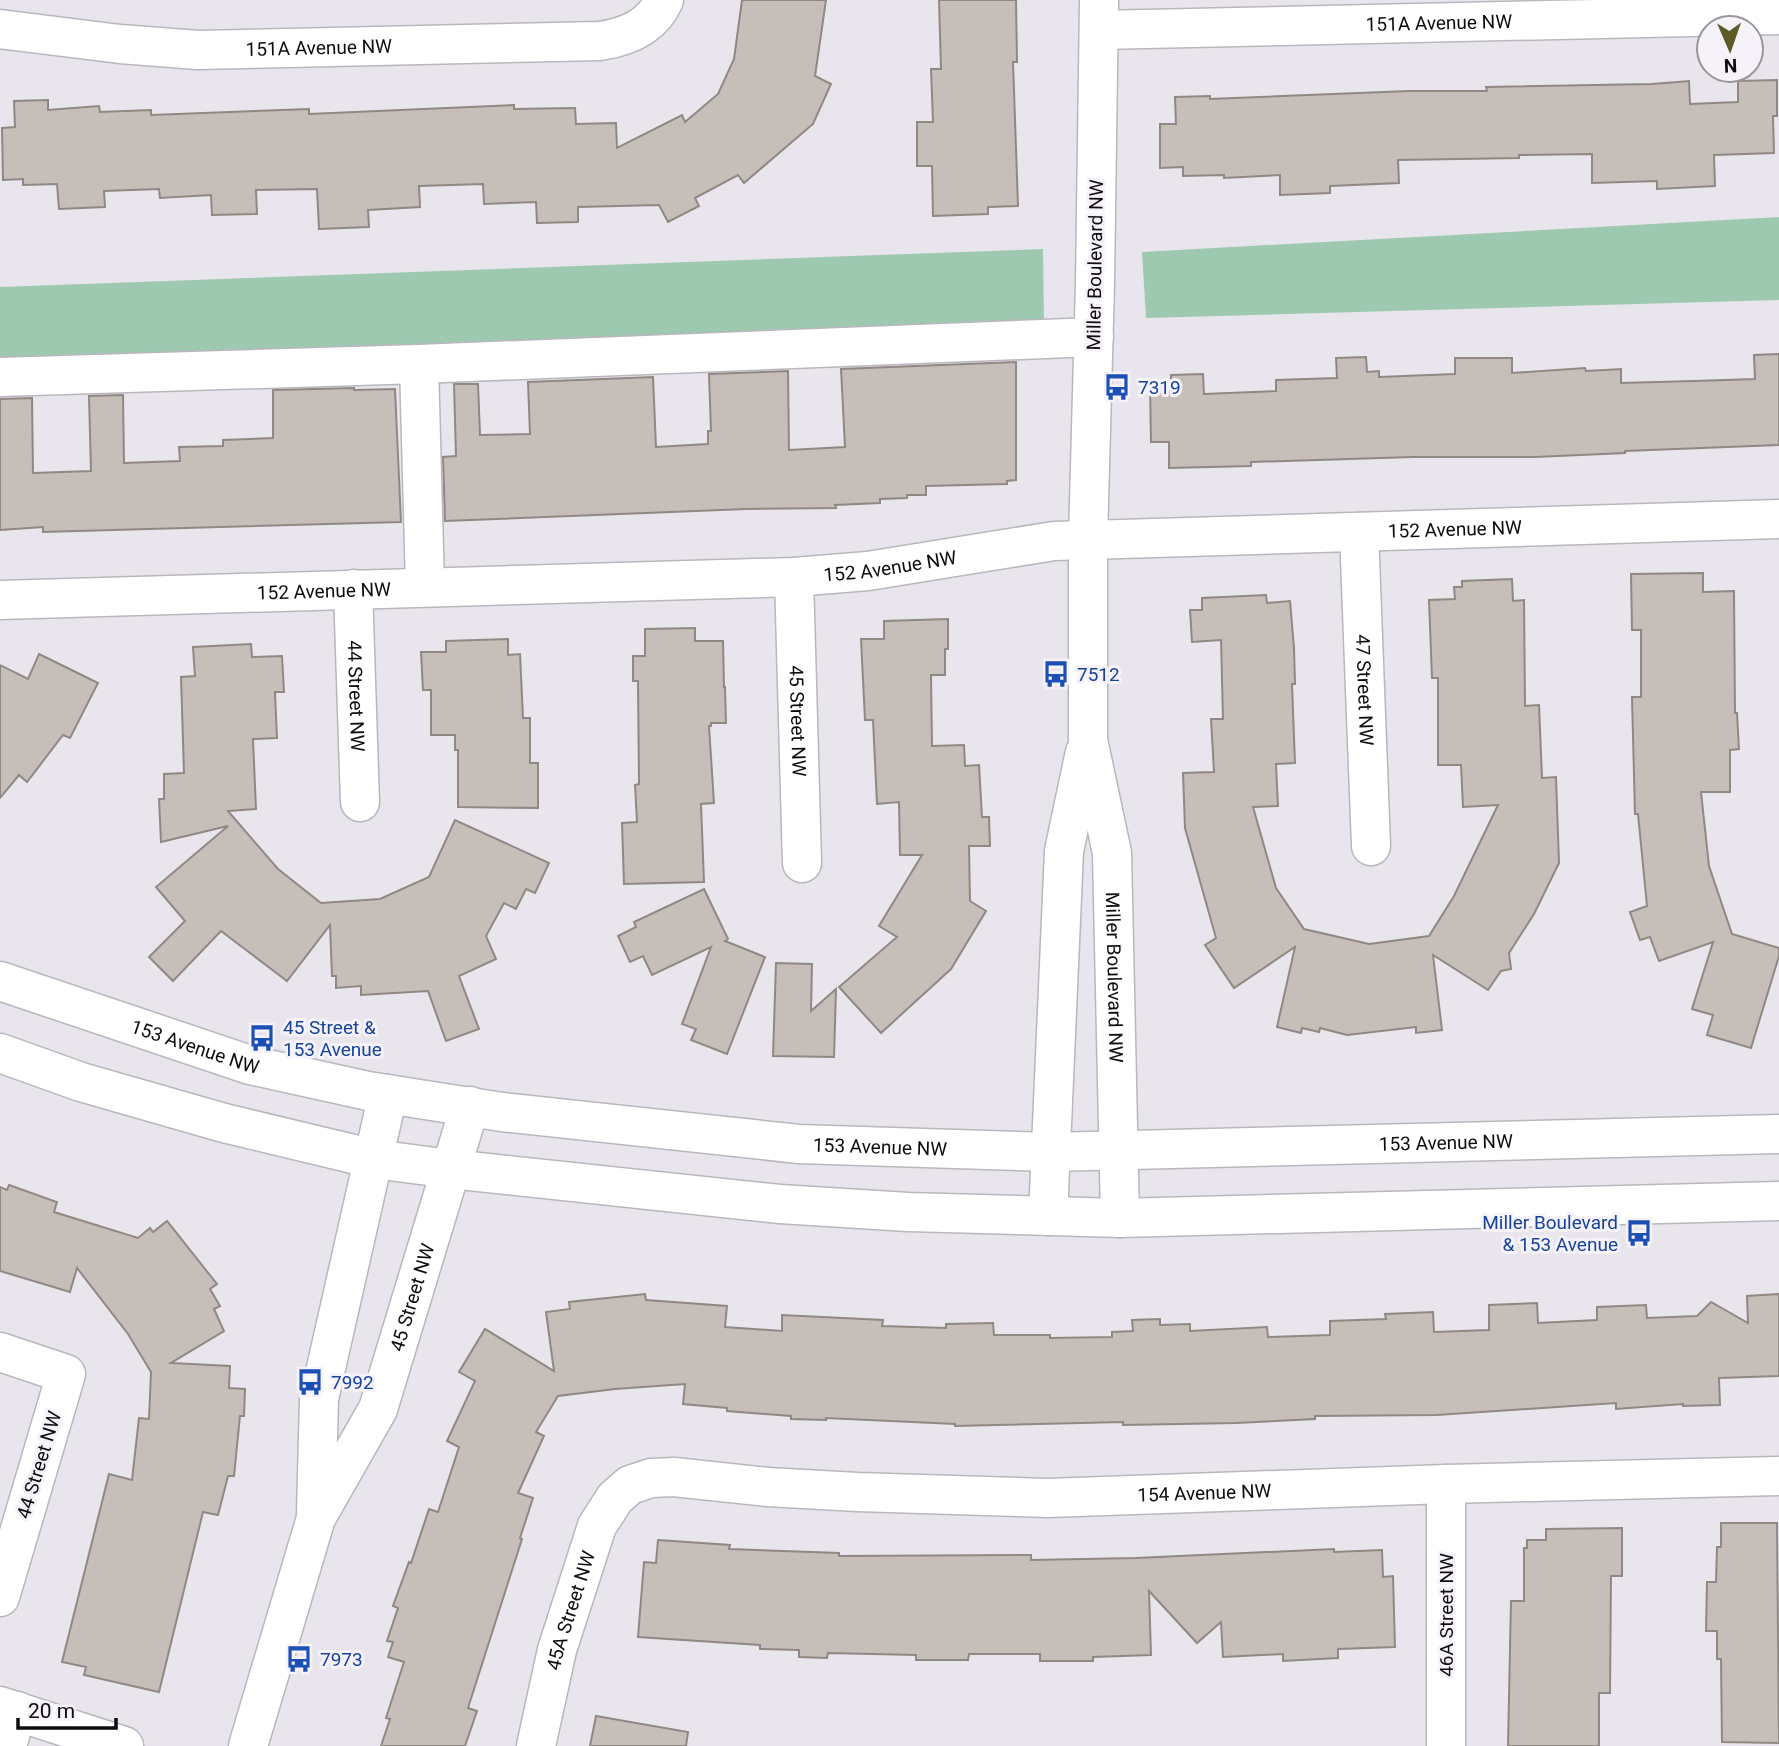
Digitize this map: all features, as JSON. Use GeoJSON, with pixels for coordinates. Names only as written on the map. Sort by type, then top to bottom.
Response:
{"type":"FeatureCollection","features":[{"type":"Feature","properties":{"kind":"street","name":"151A Avenue NW"},"geometry":{"type":"LineString","coordinates":[[0,29],[120,44],[198,50],[600,41],[620,38],[638,30],[652,18],[664,0]]}},
{"type":"Feature","properties":{"kind":"street","name":"151A Avenue NW"},"geometry":{"type":"LineString","coordinates":[[1099,15],[1779,15]]}},
{"type":"Feature","properties":{"kind":"street","name":"Miller Boulevard NW"},"geometry":{"type":"LineString","coordinates":[[1099,15],[1088,539],[1088,740],[1112,853],[1120,1218]]}},
{"type":"Feature","properties":{"kind":"street"},"geometry":{"type":"LineString","coordinates":[[0,377],[419,364],[1094,337]]}},
{"type":"Feature","properties":{"kind":"street"},"geometry":{"type":"LineString","coordinates":[[419,364],[425,587]]}},
{"type":"Feature","properties":{"kind":"street","name":"152 Avenue NW"},"geometry":{"type":"LineString","coordinates":[[0,600],[794,576],[868,571],[1037,542],[1088,539],[1779,519]]}},
{"type":"Feature","properties":{"kind":"street","name":"47 Street NW"},"geometry":{"type":"LineString","coordinates":[[1359,531],[1371,846]]}},
{"type":"Feature","properties":{"kind":"street","name":"45 Street NW"},"geometry":{"type":"LineString","coordinates":[[794,576],[802,863]]}},
{"type":"Feature","properties":{"kind":"street","name":"44 Street NW"},"geometry":{"type":"LineString","coordinates":[[353,589],[360,802]]}},
{"type":"Feature","properties":{"kind":"street","name":"Miller Boulevard NW"},"geometry":{"type":"LineString","coordinates":[[1048,1216],[1063,851],[1088,740]]}},
{"type":"Feature","properties":{"kind":"street","name":"153 Avenue NW"},"geometry":{"type":"LineString","coordinates":[[0,981],[250,1065],[388,1094],[502,1112],[799,1144],[1050,1153],[1779,1134]]}},
{"type":"Feature","properties":{"kind":"street"},"geometry":{"type":"LineString","coordinates":[[0,1053],[81,1082],[224,1123],[374,1158],[451,1169],[780,1204],[908,1212],[1120,1218],[1779,1201]]}},
{"type":"Feature","properties":{"kind":"street","name":"45 Street NW"},"geometry":{"type":"LineString","coordinates":[[316,1518],[318,1399],[388,1094]]}},
{"type":"Feature","properties":{"kind":"street","name":"45 Street NW"},"geometry":{"type":"LineString","coordinates":[[248,1746],[316,1518],[378,1409],[470,1106]]}},
{"type":"Feature","properties":{"kind":"street","name":"44 Street NW"},"geometry":{"type":"LineString","coordinates":[[0,1352],[66,1374],[0,1597]]}},
{"type":"Feature","properties":{"kind":"street","name":"154 Avenue NW"},"geometry":{"type":"LineString","coordinates":[[630,1485],[652,1478],[674,1477],[768,1487],[857,1492],[1048,1498],[1779,1476]]}},
{"type":"Feature","properties":{"kind":"street","name":"46A Street NW"},"geometry":{"type":"LineString","coordinates":[[1446,1746],[1447,1484]]}},
{"type":"Feature","properties":{"kind":"street","name":"45A Street NW"},"geometry":{"type":"LineString","coordinates":[[536,1746],[557,1650],[597,1526],[615,1498],[630,1485]]}},
{"type":"Feature","properties":{"kind":"street"},"geometry":{"type":"LineString","coordinates":[[8,1721],[124,1746]]}},
{"type":"Feature","properties":{"kind":"green space"},"geometry":{"type":"Polygon","coordinates":[[[1779,217],[1779,300],[1146,318],[1142,252],[1779,217]]]}},
{"type":"Feature","properties":{"kind":"green space"},"geometry":{"type":"Polygon","coordinates":[[[1043,249],[1044,323],[0,362],[0,287],[1043,249]]]}},
{"type":"Feature","properties":{"kind":"building"},"geometry":{"type":"Polygon","coordinates":[[[742,0],[826,0],[815,76],[831,84],[813,124],[744,183],[738,175],[695,198],[699,206],[668,222],[659,205],[578,207],[578,222],[537,223],[536,202],[484,204],[483,184],[419,186],[420,207],[368,210],[369,227],[319,229],[317,189],[256,190],[257,214],[212,215],[211,195],[160,198],[159,189],[104,191],[105,207],[59,209],[57,184],[23,185],[23,179],[3,180],[2,128],[15,127],[14,101],[48,100],[48,110],[99,106],[100,112],[151,110],[151,115],[309,109],[309,114],[514,105],[514,109],[575,108],[576,124],[616,123],[617,148],[682,115],[685,122],[718,94],[734,59],[742,0]]]}},
{"type":"Feature","properties":{"kind":"building"},"geometry":{"type":"Polygon","coordinates":[[[939,0],[1016,0],[1017,62],[1013,62],[1018,206],[988,207],[988,214],[933,216],[932,166],[917,166],[917,122],[933,122],[931,69],[941,69],[939,0]]]}},
{"type":"Feature","properties":{"kind":"building"},"geometry":{"type":"Polygon","coordinates":[[[1765,80],[1777,80],[1777,116],[1773,116],[1774,153],[1714,155],[1715,186],[1657,189],[1657,181],[1592,183],[1592,154],[1398,160],[1399,183],[1330,186],[1330,193],[1280,195],[1280,175],[1224,178],[1224,175],[1183,176],[1183,167],[1160,168],[1160,124],[1176,124],[1175,97],[1210,96],[1210,99],[1409,91],[1487,91],[1486,87],[1689,81],[1690,104],[1738,102],[1738,84],[1765,84],[1765,80]]]}},
{"type":"Feature","properties":{"kind":"building"},"geometry":{"type":"Polygon","coordinates":[[[1779,354],[1779,445],[1535,457],[1413,457],[1251,462],[1251,466],[1169,468],[1169,442],[1151,442],[1150,386],[1171,385],[1171,375],[1203,374],[1204,394],[1276,391],[1276,380],[1337,378],[1336,358],[1366,357],[1367,372],[1379,371],[1379,377],[1455,374],[1455,358],[1512,358],[1512,373],[1585,368],[1586,371],[1621,369],[1621,383],[1755,379],[1754,355],[1779,354]]]}},
{"type":"Feature","properties":{"kind":"building"},"geometry":{"type":"Polygon","coordinates":[[[1016,362],[1016,480],[1007,481],[1007,484],[926,486],[926,495],[880,499],[880,503],[835,505],[836,508],[445,521],[443,457],[456,456],[454,384],[478,384],[480,435],[530,434],[528,382],[653,377],[656,447],[708,444],[708,431],[711,431],[709,374],[788,371],[789,450],[845,447],[841,369],[1016,362]]]}},
{"type":"Feature","properties":{"kind":"building"},"geometry":{"type":"Polygon","coordinates":[[[395,389],[401,522],[43,532],[43,527],[0,530],[0,399],[32,398],[33,473],[91,471],[89,396],[123,395],[124,463],[180,461],[179,447],[223,446],[223,440],[273,438],[273,390],[395,389]]]}},
{"type":"Feature","properties":{"kind":"building"},"geometry":{"type":"Polygon","coordinates":[[[1703,573],[1703,592],[1734,591],[1735,713],[1739,749],[1730,750],[1730,792],[1701,792],[1709,866],[1732,934],[1779,948],[1779,956],[1751,1048],[1707,1035],[1713,1015],[1692,1009],[1713,942],[1659,961],[1650,937],[1640,940],[1630,912],[1647,906],[1638,814],[1635,814],[1632,697],[1641,697],[1641,630],[1632,630],[1631,574],[1703,573]]]}},
{"type":"Feature","properties":{"kind":"building"},"geometry":{"type":"Polygon","coordinates":[[[1512,579],[1513,601],[1524,600],[1525,706],[1539,705],[1542,778],[1556,777],[1559,863],[1534,914],[1509,953],[1511,969],[1501,971],[1488,990],[1433,955],[1442,1030],[1416,1033],[1416,1027],[1347,1035],[1320,1028],[1319,1032],[1302,1028],[1301,1033],[1277,1027],[1295,947],[1234,988],[1205,945],[1216,938],[1185,828],[1183,773],[1214,772],[1211,719],[1223,719],[1221,640],[1192,642],[1190,610],[1202,610],[1202,598],[1266,595],[1267,603],[1290,601],[1294,648],[1295,684],[1292,684],[1295,763],[1276,764],[1278,806],[1253,807],[1276,888],[1304,929],[1369,944],[1429,936],[1454,896],[1498,805],[1463,807],[1461,765],[1438,765],[1438,678],[1432,678],[1429,600],[1455,599],[1454,587],[1462,587],[1462,581],[1512,579]]]}},
{"type":"Feature","properties":{"kind":"building"},"geometry":{"type":"Polygon","coordinates":[[[948,619],[945,675],[931,675],[932,746],[964,745],[965,766],[979,765],[982,817],[989,817],[990,846],[969,846],[970,901],[986,911],[951,969],[881,1033],[839,987],[897,937],[879,926],[922,855],[900,855],[899,802],[877,804],[873,720],[865,720],[861,639],[884,639],[884,621],[948,619]]]}},
{"type":"Feature","properties":{"kind":"building"},"geometry":{"type":"Polygon","coordinates":[[[695,628],[695,641],[723,641],[725,687],[726,723],[711,723],[709,726],[714,803],[701,804],[704,882],[624,884],[622,823],[637,822],[635,785],[639,784],[638,681],[633,681],[633,656],[645,656],[645,629],[695,628]]]}},
{"type":"Feature","properties":{"kind":"building"},"geometry":{"type":"Polygon","coordinates":[[[508,639],[508,655],[520,654],[523,718],[530,718],[530,763],[538,763],[538,808],[458,807],[458,750],[455,750],[455,735],[431,735],[431,690],[423,690],[421,652],[446,652],[446,641],[508,639]]]}},
{"type":"Feature","properties":{"kind":"building"},"geometry":{"type":"Polygon","coordinates":[[[251,644],[252,657],[282,656],[284,692],[275,692],[277,738],[253,739],[256,809],[228,811],[278,869],[321,903],[380,899],[429,877],[455,820],[549,863],[535,893],[526,889],[516,909],[504,903],[486,936],[496,959],[459,976],[479,1029],[446,1041],[428,991],[361,995],[361,986],[336,988],[336,976],[332,976],[330,925],[287,981],[221,931],[173,981],[149,957],[185,921],[156,887],[228,826],[161,842],[159,799],[164,799],[164,774],[184,773],[181,677],[195,676],[193,647],[251,644]]]}},
{"type":"Feature","properties":{"kind":"building"},"geometry":{"type":"Polygon","coordinates":[[[39,654],[98,683],[70,738],[63,735],[27,782],[19,775],[0,798],[0,665],[28,679],[39,654]]]}},
{"type":"Feature","properties":{"kind":"building"},"geometry":{"type":"Polygon","coordinates":[[[704,889],[728,939],[725,941],[765,957],[727,1054],[691,1040],[696,1029],[682,1024],[711,947],[652,975],[643,956],[630,962],[618,936],[636,927],[634,922],[704,889]]]}},
{"type":"Feature","properties":{"kind":"building"},"geometry":{"type":"Polygon","coordinates":[[[776,963],[812,964],[811,1011],[836,989],[834,1057],[773,1056],[776,963]]]}},
{"type":"Feature","properties":{"kind":"building"},"geometry":{"type":"Polygon","coordinates":[[[9,1185],[57,1202],[54,1212],[138,1238],[150,1228],[153,1232],[167,1221],[217,1284],[210,1289],[220,1306],[214,1309],[224,1331],[171,1363],[230,1366],[229,1388],[245,1389],[244,1416],[240,1416],[234,1476],[228,1476],[218,1515],[203,1512],[159,1692],[84,1675],[86,1667],[62,1662],[109,1474],[132,1480],[139,1418],[149,1419],[151,1372],[128,1334],[77,1268],[70,1292],[0,1271],[0,1187],[7,1190],[9,1185]]]}},
{"type":"Feature","properties":{"kind":"building"},"geometry":{"type":"Polygon","coordinates":[[[645,1294],[646,1300],[727,1306],[725,1327],[782,1331],[782,1315],[883,1320],[882,1326],[946,1328],[946,1324],[993,1323],[994,1335],[1050,1335],[1050,1338],[1112,1337],[1112,1332],[1133,1331],[1132,1320],[1160,1319],[1160,1325],[1190,1324],[1190,1331],[1267,1327],[1268,1337],[1330,1335],[1330,1321],[1386,1319],[1385,1314],[1433,1312],[1434,1332],[1489,1330],[1489,1305],[1537,1303],[1538,1323],[1597,1320],[1597,1307],[1646,1305],[1647,1318],[1697,1316],[1711,1302],[1748,1323],[1747,1296],[1779,1294],[1779,1376],[1719,1378],[1720,1405],[1683,1404],[1616,1409],[1616,1403],[1437,1415],[1315,1416],[1315,1419],[1236,1423],[1123,1425],[1123,1422],[955,1426],[826,1418],[791,1419],[791,1416],[683,1404],[685,1384],[558,1396],[536,1432],[544,1436],[518,1493],[533,1498],[468,1708],[477,1711],[465,1746],[381,1746],[390,1719],[386,1718],[404,1662],[388,1657],[393,1642],[387,1641],[398,1608],[393,1606],[429,1509],[438,1512],[459,1447],[447,1441],[475,1381],[459,1372],[485,1329],[554,1371],[546,1312],[570,1309],[569,1302],[645,1294]]]}},
{"type":"Feature","properties":{"kind":"building"},"geometry":{"type":"Polygon","coordinates":[[[1721,1523],[1777,1523],[1779,1743],[1722,1742],[1721,1659],[1717,1659],[1717,1631],[1706,1631],[1707,1582],[1716,1582],[1721,1523]]]}},
{"type":"Feature","properties":{"kind":"building"},"geometry":{"type":"Polygon","coordinates":[[[1622,1528],[1622,1576],[1611,1576],[1610,1693],[1599,1693],[1599,1746],[1508,1746],[1511,1601],[1524,1601],[1524,1548],[1527,1548],[1527,1540],[1546,1540],[1546,1529],[1622,1528]]]}},
{"type":"Feature","properties":{"kind":"building"},"geometry":{"type":"Polygon","coordinates":[[[658,1540],[730,1545],[729,1549],[839,1553],[839,1556],[1031,1555],[1031,1560],[1334,1549],[1334,1552],[1382,1550],[1383,1577],[1393,1576],[1395,1647],[1338,1649],[1338,1658],[1283,1661],[1283,1654],[1223,1657],[1221,1622],[1197,1643],[1149,1591],[1151,1655],[1093,1657],[1093,1661],[1040,1661],[1040,1654],[969,1654],[968,1660],[916,1660],[916,1655],[828,1653],[827,1658],[799,1657],[799,1650],[760,1649],[760,1645],[638,1637],[644,1562],[656,1563],[658,1540]]]}},
{"type":"Feature","properties":{"kind":"building"},"geometry":{"type":"Polygon","coordinates":[[[596,1716],[688,1732],[686,1746],[590,1746],[596,1716]]]}},
{"type":"Feature","properties":{"kind":"place","name":"7319"},"geometry":{"type":"Point","coordinates":[1117,387]}},
{"type":"Feature","properties":{"kind":"place","name":"7512"},"geometry":{"type":"Point","coordinates":[1056,674]}},
{"type":"Feature","properties":{"kind":"place","name":"45 Street & 153 Avenue"},"geometry":{"type":"Point","coordinates":[262,1038]}},
{"type":"Feature","properties":{"kind":"place","name":"Miller Boulevard & 153 Avenue"},"geometry":{"type":"Point","coordinates":[1639,1233]}},
{"type":"Feature","properties":{"kind":"place","name":"7992"},"geometry":{"type":"Point","coordinates":[310,1382]}},
{"type":"Feature","properties":{"kind":"place","name":"7973"},"geometry":{"type":"Point","coordinates":[299,1659]}}]}
